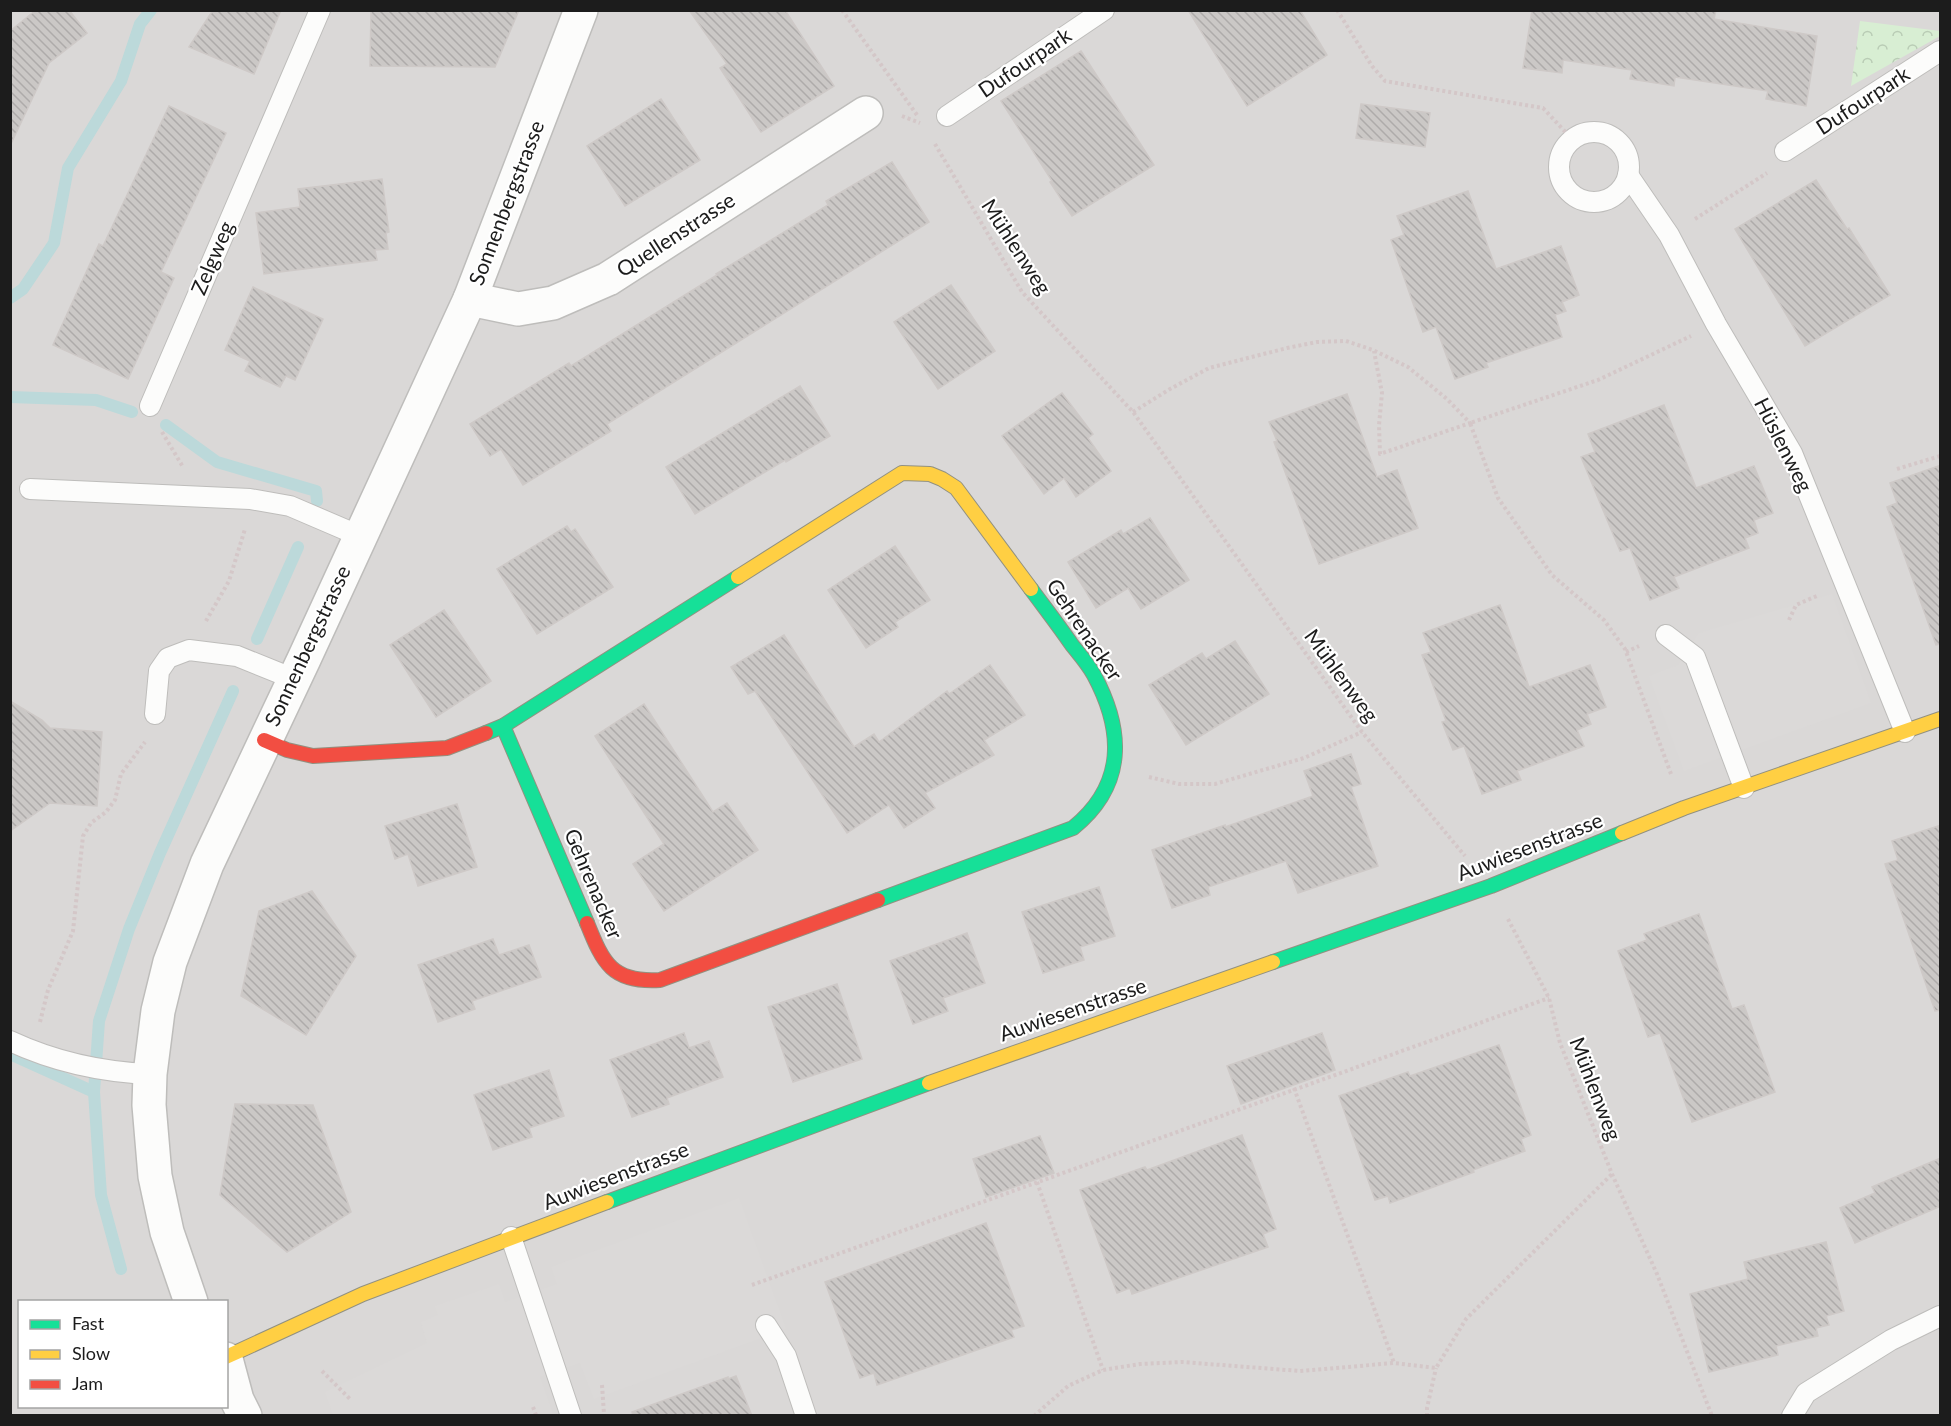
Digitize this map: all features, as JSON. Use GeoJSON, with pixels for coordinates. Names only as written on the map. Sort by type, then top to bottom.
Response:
{"type":"FeatureCollection","features":[{"type":"Feature","properties":{"kind":"street","name":"Sonnenbergstrasse"},"geometry":{"type":"LineString","coordinates":[[190,1300],[167,1232],[155,1176],[149,1106],[150,1074],[159,1011],[170,962],[207,864],[470,299],[581,10]]}},
{"type":"Feature","properties":{"kind":"street","name":"Quellenstrasse"},"geometry":{"type":"LineString","coordinates":[[470,299],[518,309],[553,303],[608,279],[866,113]]}},
{"type":"Feature","properties":{"kind":"street","name":"Gehrenacker"},"geometry":{"type":"LineString","coordinates":[[264,740],[287,750],[313,756],[401,752],[447,748],[503,726],[902,473],[924,471],[942,477],[956,488],[1093,673],[1110,709],[1115,738],[1114,767],[1100,801],[1089,815],[1072,828],[660,980],[640,982],[618,974],[600,955],[503,726]]}},
{"type":"Feature","properties":{"kind":"street","name":"Auwiesenstrasse"},"geometry":{"type":"LineString","coordinates":[[228,1357],[363,1294],[865,1105],[1491,886],[1684,808],[1941,719]]}},
{"type":"Feature","properties":{"kind":"street"},"geometry":{"type":"LineString","coordinates":[[228,1366],[237,1400],[245,1416]]}},
{"type":"Feature","properties":{"kind":"lane","name":"Zelgweg"},"geometry":{"type":"LineString","coordinates":[[150,406],[320,10]]}},
{"type":"Feature","properties":{"kind":"lane","name":"Dufourpark"},"geometry":{"type":"LineString","coordinates":[[947,116],[1104,10]]}},
{"type":"Feature","properties":{"kind":"lane","name":"Dufourpark"},"geometry":{"type":"LineString","coordinates":[[1785,151],[1941,51]]}},
{"type":"Feature","properties":{"kind":"lane"},"geometry":{"type":"LineString","coordinates":[[1595,131],[1607,134],[1625,149],[1629,161],[1628,175],[1624,185],[1616,194],[1606,200],[1584,201],[1566,189],[1560,179],[1559,157],[1564,147],[1572,139],[1582,133],[1595,131]]}},
{"type":"Feature","properties":{"kind":"lane","name":"Hüslenweg"},"geometry":{"type":"LineString","coordinates":[[1628,175],[1669,235],[1716,324],[1792,453],[1905,732]]}},
{"type":"Feature","properties":{"kind":"lane"},"geometry":{"type":"LineString","coordinates":[[30,489],[250,499],[290,506],[360,536]]}},
{"type":"Feature","properties":{"kind":"lane"},"geometry":{"type":"LineString","coordinates":[[1666,635],[1695,657],[1744,788]]}},
{"type":"Feature","properties":{"kind":"lane"},"geometry":{"type":"LineString","coordinates":[[155,714],[159,671],[168,658],[189,650],[237,656],[294,680]]}},
{"type":"Feature","properties":{"kind":"lane"},"geometry":{"type":"LineString","coordinates":[[10,1041],[33,1052],[73,1065],[150,1074]]}},
{"type":"Feature","properties":{"kind":"lane"},"geometry":{"type":"LineString","coordinates":[[511,1238],[571,1416]]}},
{"type":"Feature","properties":{"kind":"lane"},"geometry":{"type":"LineString","coordinates":[[1792,1416],[1806,1393],[1891,1340],[1941,1316]]}},
{"type":"Feature","properties":{"kind":"lane"},"geometry":{"type":"LineString","coordinates":[[766,1325],[786,1356],[806,1416]]}},
{"type":"Feature","properties":{"kind":"path","name":"Mühlenweg"},"geometry":{"type":"LineString","coordinates":[[842,10],[924,125],[1022,292],[1133,412],[1362,732],[1491,886],[1549,998],[1560,1043],[1612,1174],[1657,1274],[1712,1416]]}},
{"type":"Feature","properties":{"kind":"path"},"geometry":{"type":"LineString","coordinates":[[1337,10],[1372,66],[1385,81],[1543,108],[1572,139]]}},
{"type":"Feature","properties":{"kind":"path"},"geometry":{"type":"LineString","coordinates":[[866,113],[885,110],[924,125],[947,116]]}},
{"type":"Feature","properties":{"kind":"path"},"geometry":{"type":"LineString","coordinates":[[1669,235],[1782,163],[1785,151]]}},
{"type":"Feature","properties":{"kind":"path"},"geometry":{"type":"LineString","coordinates":[[1374,351],[1382,393],[1379,424],[1380,454],[1598,380],[1716,324]]}},
{"type":"Feature","properties":{"kind":"path"},"geometry":{"type":"LineString","coordinates":[[1133,412],[1209,368],[1254,355],[1317,342],[1346,341],[1408,367],[1447,399],[1470,423],[1498,498],[1552,575],[1604,620],[1625,649],[1672,778]]}},
{"type":"Feature","properties":{"kind":"path"},"geometry":{"type":"LineString","coordinates":[[150,406],[151,420],[172,446],[202,497]]}},
{"type":"Feature","properties":{"kind":"path"},"geometry":{"type":"LineString","coordinates":[[1897,470],[1941,456]]}},
{"type":"Feature","properties":{"kind":"path"},"geometry":{"type":"LineString","coordinates":[[189,650],[229,581],[244,532],[250,499]]}},
{"type":"Feature","properties":{"kind":"path"},"geometry":{"type":"LineString","coordinates":[[1789,620],[1796,605],[1823,593],[1830,582],[1841,574]]}},
{"type":"Feature","properties":{"kind":"path"},"geometry":{"type":"LineString","coordinates":[[33,1052],[48,990],[73,931],[83,836],[91,823],[106,812],[115,800],[121,774],[152,735],[155,714]]}},
{"type":"Feature","properties":{"kind":"path"},"geometry":{"type":"LineString","coordinates":[[1114,767],[1179,784],[1215,784],[1304,758],[1362,732]]}},
{"type":"Feature","properties":{"kind":"path"},"geometry":{"type":"LineString","coordinates":[[752,1285],[1549,998]]}},
{"type":"Feature","properties":{"kind":"path"},"geometry":{"type":"LineString","coordinates":[[1294,1088],[1394,1363]]}},
{"type":"Feature","properties":{"kind":"path"},"geometry":{"type":"LineString","coordinates":[[1427,1416],[1426,1408],[1436,1368],[1466,1319],[1612,1174]]}},
{"type":"Feature","properties":{"kind":"path"},"geometry":{"type":"LineString","coordinates":[[1037,1182],[1103,1370]]}},
{"type":"Feature","properties":{"kind":"path"},"geometry":{"type":"LineString","coordinates":[[1034,1416],[1068,1386],[1103,1370],[1140,1364],[1182,1362],[1300,1371],[1394,1363],[1436,1368]]}},
{"type":"Feature","properties":{"kind":"path"},"geometry":{"type":"LineString","coordinates":[[322,1371],[351,1399]]}},
{"type":"Feature","properties":{"kind":"path"},"geometry":{"type":"LineString","coordinates":[[602,1385],[604,1416]]}},
{"type":"Feature","properties":{"kind":"path"},"geometry":{"type":"LineString","coordinates":[[533,1407],[536,1416]]}},
{"type":"Feature","properties":{"kind":"shaded area"},"geometry":{"type":"Polygon","coordinates":[[[10,11],[1940,11],[1940,1415],[11,1415],[10,11]]]}},
{"type":"Feature","properties":{"kind":"shaded area"},"geometry":{"type":"Polygon","coordinates":[[[1832,594],[1871,703],[1684,771],[1649,676],[1678,665],[1699,633],[1832,594]]]}},
{"type":"Feature","properties":{"kind":"shaded area"},"geometry":{"type":"Polygon","coordinates":[[[739,1198],[786,1329],[594,1399],[580,1363],[540,1377],[553,1414],[550,1415],[333,1415],[325,1392],[427,1343],[421,1322],[438,1315],[435,1306],[499,1284],[505,1302],[557,1284],[551,1267],[739,1198]]]}},
{"type":"Feature","properties":{"kind":"green space"},"geometry":{"type":"Polygon","coordinates":[[[1860,21],[1940,31],[1940,36],[1851,86],[1860,21]]]}},
{"type":"Feature","properties":{"kind":"building"},"geometry":{"type":"Polygon","coordinates":[[[36,10],[69,10],[87,33],[49,63],[10,146],[10,31],[36,10]]]}},
{"type":"Feature","properties":{"kind":"building"},"geometry":{"type":"Polygon","coordinates":[[[213,10],[281,10],[254,74],[189,47],[213,10]]]}},
{"type":"Feature","properties":{"kind":"building"},"geometry":{"type":"Polygon","coordinates":[[[371,10],[519,10],[495,67],[370,66],[371,10]]]}},
{"type":"Feature","properties":{"kind":"building"},"geometry":{"type":"Polygon","coordinates":[[[689,10],[785,10],[834,86],[761,132],[720,68],[727,64],[689,10]]]}},
{"type":"Feature","properties":{"kind":"building"},"geometry":{"type":"Polygon","coordinates":[[[1188,10],[1300,10],[1327,55],[1247,106],[1188,10]]]}},
{"type":"Feature","properties":{"kind":"building"},"geometry":{"type":"Polygon","coordinates":[[[1532,10],[1716,10],[1714,19],[1817,36],[1806,106],[1766,99],[1768,91],[1675,77],[1674,86],[1630,79],[1632,70],[1563,60],[1562,73],[1523,68],[1532,10]]]}},
{"type":"Feature","properties":{"kind":"building"},"geometry":{"type":"Polygon","coordinates":[[[1081,51],[1154,165],[1072,216],[1001,101],[1081,51]]]}},
{"type":"Feature","properties":{"kind":"building"},"geometry":{"type":"Polygon","coordinates":[[[661,99],[700,160],[625,206],[587,146],[661,99]]]}},
{"type":"Feature","properties":{"kind":"building"},"geometry":{"type":"Polygon","coordinates":[[[1361,104],[1430,113],[1425,147],[1356,138],[1361,104]]]}},
{"type":"Feature","properties":{"kind":"building"},"geometry":{"type":"Polygon","coordinates":[[[169,106],[226,133],[161,272],[174,278],[128,379],[53,345],[99,244],[103,246],[169,106]]]}},
{"type":"Feature","properties":{"kind":"building"},"geometry":{"type":"Polygon","coordinates":[[[892,162],[929,222],[607,424],[611,431],[523,485],[501,449],[490,456],[470,424],[569,363],[571,366],[828,205],[826,201],[892,162]]]}},
{"type":"Feature","properties":{"kind":"building"},"geometry":{"type":"Polygon","coordinates":[[[382,179],[389,232],[386,233],[388,249],[375,250],[377,260],[264,274],[256,213],[300,207],[298,189],[382,179]]]}},
{"type":"Feature","properties":{"kind":"building"},"geometry":{"type":"Polygon","coordinates":[[[1816,180],[1890,295],[1805,346],[1735,229],[1816,180]]]}},
{"type":"Feature","properties":{"kind":"building"},"geometry":{"type":"Polygon","coordinates":[[[1468,191],[1496,269],[1561,246],[1579,295],[1562,302],[1566,311],[1555,315],[1562,337],[1486,363],[1488,367],[1455,379],[1436,327],[1423,332],[1391,240],[1404,235],[1397,216],[1468,191]]]}},
{"type":"Feature","properties":{"kind":"building"},"geometry":{"type":"Polygon","coordinates":[[[951,285],[995,351],[938,389],[894,322],[951,285]]]}},
{"type":"Feature","properties":{"kind":"building"},"geometry":{"type":"Polygon","coordinates":[[[253,287],[323,319],[295,380],[286,376],[280,387],[245,371],[250,361],[225,350],[253,287]]]}},
{"type":"Feature","properties":{"kind":"building"},"geometry":{"type":"Polygon","coordinates":[[[800,386],[830,436],[695,514],[666,467],[800,386]]]}},
{"type":"Feature","properties":{"kind":"building"},"geometry":{"type":"Polygon","coordinates":[[[1062,393],[1093,434],[1088,438],[1111,471],[1076,497],[1064,478],[1044,494],[1002,436],[1062,393]]]}},
{"type":"Feature","properties":{"kind":"building"},"geometry":{"type":"Polygon","coordinates":[[[1347,394],[1377,477],[1397,470],[1418,528],[1319,564],[1274,442],[1277,441],[1269,422],[1347,394]]]}},
{"type":"Feature","properties":{"kind":"building"},"geometry":{"type":"Polygon","coordinates":[[[1664,405],[1696,488],[1754,466],[1773,513],[1754,520],[1758,533],[1745,538],[1749,548],[1674,577],[1679,588],[1650,600],[1630,548],[1620,551],[1581,457],[1595,452],[1588,434],[1664,405]]]}},
{"type":"Feature","properties":{"kind":"building"},"geometry":{"type":"Polygon","coordinates":[[[1941,465],[1941,644],[1936,645],[1887,507],[1897,503],[1890,483],[1941,465]]]}},
{"type":"Feature","properties":{"kind":"building"},"geometry":{"type":"Polygon","coordinates":[[[1150,518],[1189,580],[1141,609],[1128,588],[1096,608],[1068,562],[1121,530],[1123,534],[1150,518]]]}},
{"type":"Feature","properties":{"kind":"building"},"geometry":{"type":"Polygon","coordinates":[[[567,526],[571,532],[575,529],[613,587],[537,634],[497,569],[567,526]]]}},
{"type":"Feature","properties":{"kind":"building"},"geometry":{"type":"Polygon","coordinates":[[[895,546],[930,600],[895,622],[898,627],[866,648],[828,590],[895,546]]]}},
{"type":"Feature","properties":{"kind":"building"},"geometry":{"type":"Polygon","coordinates":[[[1500,605],[1529,687],[1590,665],[1606,707],[1587,714],[1591,724],[1577,730],[1584,746],[1517,771],[1521,780],[1482,794],[1464,746],[1453,750],[1442,722],[1446,721],[1422,655],[1431,652],[1423,633],[1500,605]]]}},
{"type":"Feature","properties":{"kind":"building"},"geometry":{"type":"Polygon","coordinates":[[[444,610],[491,681],[436,717],[390,645],[444,610]]]}},
{"type":"Feature","properties":{"kind":"building"},"geometry":{"type":"Polygon","coordinates":[[[784,635],[854,747],[874,734],[879,742],[947,691],[949,694],[990,665],[1025,715],[984,740],[994,755],[925,793],[935,808],[904,828],[889,805],[847,833],[755,691],[748,694],[731,667],[784,635]]]}},
{"type":"Feature","properties":{"kind":"building"},"geometry":{"type":"Polygon","coordinates":[[[1235,641],[1269,694],[1186,745],[1149,685],[1202,653],[1206,659],[1235,641]]]}},
{"type":"Feature","properties":{"kind":"building"},"geometry":{"type":"Polygon","coordinates":[[[10,701],[42,720],[50,728],[102,732],[97,806],[50,803],[10,831],[10,701]]]}},
{"type":"Feature","properties":{"kind":"building"},"geometry":{"type":"Polygon","coordinates":[[[644,704],[713,812],[727,803],[758,850],[664,911],[633,864],[664,844],[595,736],[644,704]]]}},
{"type":"Feature","properties":{"kind":"building"},"geometry":{"type":"Polygon","coordinates":[[[1351,754],[1361,784],[1351,787],[1378,866],[1298,893],[1286,861],[1208,887],[1210,895],[1172,908],[1152,850],[1313,796],[1304,771],[1351,754]]]}},
{"type":"Feature","properties":{"kind":"building"},"geometry":{"type":"Polygon","coordinates":[[[457,804],[477,867],[418,886],[408,854],[395,859],[385,826],[457,804]]]}},
{"type":"Feature","properties":{"kind":"building"},"geometry":{"type":"Polygon","coordinates":[[[1941,825],[1941,1010],[1935,1011],[1885,864],[1898,860],[1892,841],[1941,825]]]}},
{"type":"Feature","properties":{"kind":"building"},"geometry":{"type":"Polygon","coordinates":[[[1099,887],[1115,936],[1080,947],[1084,960],[1043,973],[1022,912],[1099,887]]]}},
{"type":"Feature","properties":{"kind":"building"},"geometry":{"type":"Polygon","coordinates":[[[312,891],[356,956],[306,1035],[241,996],[259,911],[312,891]]]}},
{"type":"Feature","properties":{"kind":"building"},"geometry":{"type":"Polygon","coordinates":[[[1699,914],[1732,1009],[1744,1005],[1775,1092],[1692,1122],[1660,1033],[1648,1037],[1618,951],[1647,940],[1644,934],[1699,914]]]}},
{"type":"Feature","properties":{"kind":"building"},"geometry":{"type":"Polygon","coordinates":[[[967,933],[985,983],[943,998],[948,1011],[913,1024],[890,961],[967,933]]]}},
{"type":"Feature","properties":{"kind":"building"},"geometry":{"type":"Polygon","coordinates":[[[493,939],[499,955],[529,945],[541,977],[472,1001],[475,1009],[438,1022],[418,965],[493,939]]]}},
{"type":"Feature","properties":{"kind":"building"},"geometry":{"type":"Polygon","coordinates":[[[837,984],[862,1059],[793,1082],[768,1007],[837,984]]]}},
{"type":"Feature","properties":{"kind":"building"},"geometry":{"type":"Polygon","coordinates":[[[684,1033],[689,1048],[709,1041],[723,1077],[667,1098],[669,1104],[632,1117],[610,1060],[684,1033]]]}},
{"type":"Feature","properties":{"kind":"building"},"geometry":{"type":"Polygon","coordinates":[[[1322,1033],[1335,1070],[1241,1104],[1227,1066],[1322,1033]]]}},
{"type":"Feature","properties":{"kind":"building"},"geometry":{"type":"Polygon","coordinates":[[[1499,1045],[1531,1135],[1521,1139],[1525,1151],[1390,1203],[1388,1196],[1375,1200],[1339,1096],[1408,1072],[1410,1076],[1499,1045]]]}},
{"type":"Feature","properties":{"kind":"building"},"geometry":{"type":"Polygon","coordinates":[[[549,1070],[564,1116],[529,1128],[532,1137],[493,1150],[474,1095],[549,1070]]]}},
{"type":"Feature","properties":{"kind":"building"},"geometry":{"type":"Polygon","coordinates":[[[235,1104],[313,1105],[351,1212],[287,1252],[220,1195],[235,1104]]]}},
{"type":"Feature","properties":{"kind":"building"},"geometry":{"type":"Polygon","coordinates":[[[1242,1135],[1276,1229],[1263,1234],[1268,1247],[1132,1294],[1130,1288],[1117,1293],[1080,1190],[1145,1167],[1147,1170],[1242,1135]]]}},
{"type":"Feature","properties":{"kind":"building"},"geometry":{"type":"Polygon","coordinates":[[[1040,1136],[1054,1173],[986,1197],[973,1159],[1040,1136]]]}},
{"type":"Feature","properties":{"kind":"building"},"geometry":{"type":"Polygon","coordinates":[[[1941,1158],[1941,1206],[1855,1243],[1840,1208],[1875,1193],[1872,1187],[1941,1158]]]}},
{"type":"Feature","properties":{"kind":"building"},"geometry":{"type":"Polygon","coordinates":[[[986,1223],[1024,1326],[1011,1330],[1014,1337],[877,1385],[874,1373],[860,1378],[825,1282],[986,1223]]]}},
{"type":"Feature","properties":{"kind":"building"},"geometry":{"type":"Polygon","coordinates":[[[1826,1242],[1844,1311],[1826,1316],[1829,1325],[1816,1328],[1818,1336],[1776,1346],[1778,1355],[1709,1372],[1690,1294],[1748,1279],[1744,1262],[1826,1242]]]}},
{"type":"Feature","properties":{"kind":"building"},"geometry":{"type":"Polygon","coordinates":[[[736,1376],[752,1416],[633,1416],[632,1412],[736,1376]]]}},
{"type":"Feature","properties":{"kind":"waterway"},"geometry":{"type":"LineString","coordinates":[[10,298],[23,289],[54,243],[68,168],[121,81],[140,24],[151,10]]}},
{"type":"Feature","properties":{"kind":"waterway"},"geometry":{"type":"LineString","coordinates":[[10,397],[96,400],[132,412]]}},
{"type":"Feature","properties":{"kind":"waterway"},"geometry":{"type":"LineString","coordinates":[[166,425],[217,462],[316,491],[317,501]]}},
{"type":"Feature","properties":{"kind":"waterway"},"geometry":{"type":"LineString","coordinates":[[257,639],[298,547]]}},
{"type":"Feature","properties":{"kind":"waterway"},"geometry":{"type":"LineString","coordinates":[[121,1269],[101,1195],[94,1092],[99,1021],[129,929],[160,853],[233,691]]}},
{"type":"Feature","properties":{"kind":"waterway"},"geometry":{"type":"LineString","coordinates":[[10,1054],[94,1092]]}},
{"type":"Feature","properties":{"kind":"traffic: fast"},"geometry":{"type":"LineString","coordinates":[[486,733],[503,726],[738,577]]}},
{"type":"Feature","properties":{"kind":"traffic: fast"},"geometry":{"type":"LineString","coordinates":[[878,900],[1073,828],[1103,794],[1111,775],[1115,756],[1115,737],[1104,696],[1089,667],[1031,589]]}},
{"type":"Feature","properties":{"kind":"traffic: fast"},"geometry":{"type":"LineString","coordinates":[[503,726],[587,923]]}},
{"type":"Feature","properties":{"kind":"traffic: fast"},"geometry":{"type":"LineString","coordinates":[[1273,962],[1491,886],[1622,833]]}},
{"type":"Feature","properties":{"kind":"traffic: fast"},"geometry":{"type":"LineString","coordinates":[[607,1202],[929,1083]]}},
{"type":"Feature","properties":{"kind":"traffic: slow"},"geometry":{"type":"LineString","coordinates":[[738,577],[902,473],[930,474],[956,488],[1031,589]]}},
{"type":"Feature","properties":{"kind":"traffic: slow"},"geometry":{"type":"LineString","coordinates":[[1622,833],[1684,808],[1940,719]]}},
{"type":"Feature","properties":{"kind":"traffic: slow"},"geometry":{"type":"LineString","coordinates":[[929,1083],[1273,962]]}},
{"type":"Feature","properties":{"kind":"traffic: slow"},"geometry":{"type":"LineString","coordinates":[[228,1356],[363,1294],[607,1202]]}},
{"type":"Feature","properties":{"kind":"traffic: jam"},"geometry":{"type":"LineString","coordinates":[[264,740],[287,750],[313,756],[447,748],[486,733]]}},
{"type":"Feature","properties":{"kind":"traffic: jam"},"geometry":{"type":"LineString","coordinates":[[587,923],[598,949],[612,968],[631,978],[660,980],[878,900]]}}]}
